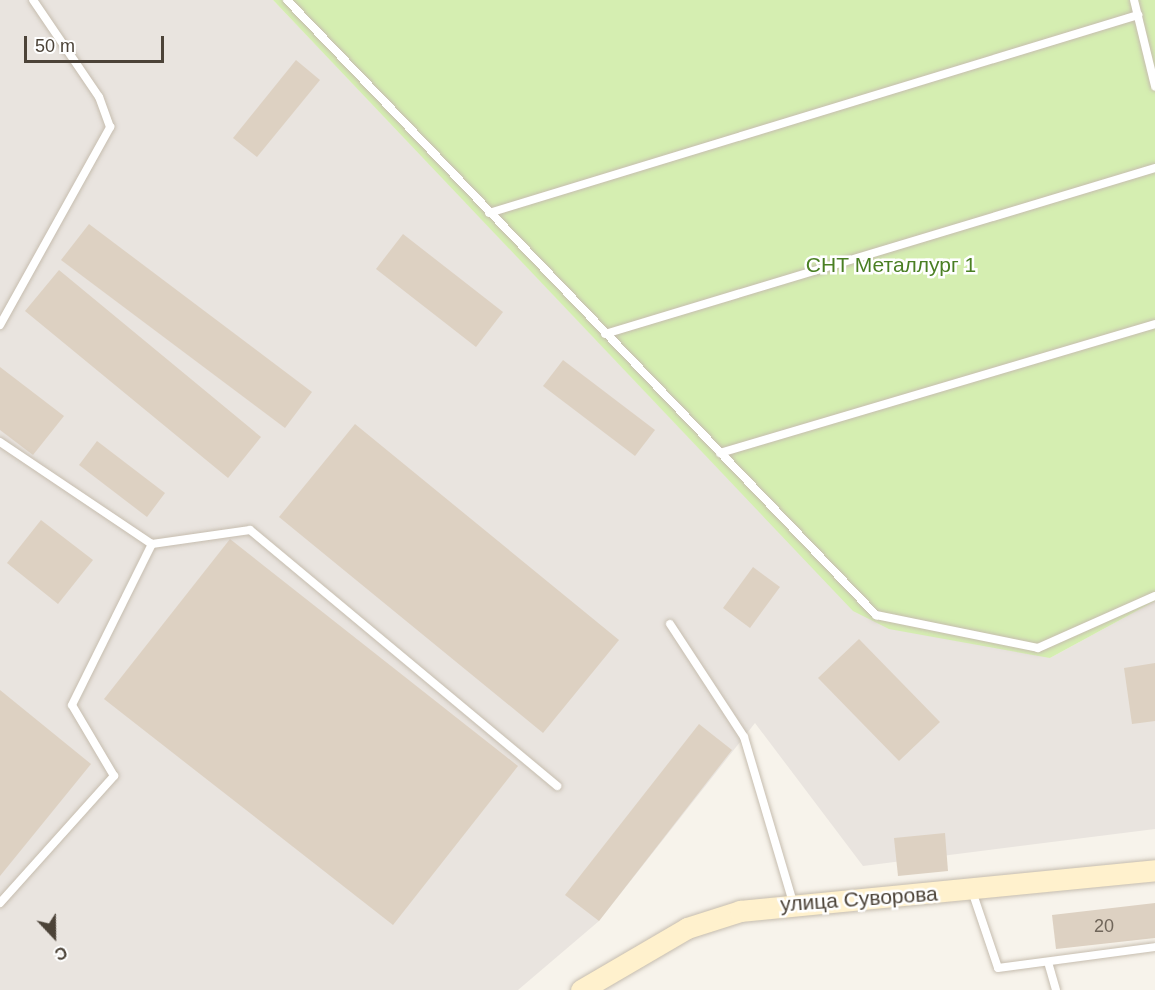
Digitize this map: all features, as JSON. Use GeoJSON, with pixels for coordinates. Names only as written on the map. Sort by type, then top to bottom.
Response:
{"type":"FeatureCollection","features":[{"type":"Feature","properties":{"kind":"street","name":"улица Суворова"},"geometry":{"type":"LineString","coordinates":[[581,990],[687,928],[793,902],[972,891],[1155,870]]}},
{"type":"Feature","properties":{"kind":"lane"},"geometry":{"type":"LineString","coordinates":[[0,325],[110,128],[99,97],[33,0]]}},
{"type":"Feature","properties":{"kind":"lane"},"geometry":{"type":"LineString","coordinates":[[287,0],[876,615],[1038,648],[1155,596]]}},
{"type":"Feature","properties":{"kind":"lane"},"geometry":{"type":"LineString","coordinates":[[1134,0],[1155,86]]}},
{"type":"Feature","properties":{"kind":"lane"},"geometry":{"type":"LineString","coordinates":[[489,213],[1138,15]]}},
{"type":"Feature","properties":{"kind":"lane"},"geometry":{"type":"LineString","coordinates":[[605,334],[1155,168]]}},
{"type":"Feature","properties":{"kind":"lane"},"geometry":{"type":"LineString","coordinates":[[720,453],[1155,324]]}},
{"type":"Feature","properties":{"kind":"lane"},"geometry":{"type":"LineString","coordinates":[[0,442],[152,544],[250,530],[557,786]]}},
{"type":"Feature","properties":{"kind":"lane"},"geometry":{"type":"LineString","coordinates":[[0,903],[114,776],[72,705],[152,544]]}},
{"type":"Feature","properties":{"kind":"lane"},"geometry":{"type":"LineString","coordinates":[[670,624],[744,737],[793,902]]}},
{"type":"Feature","properties":{"kind":"lane"},"geometry":{"type":"LineString","coordinates":[[972,891],[998,968],[1155,947]]}},
{"type":"Feature","properties":{"kind":"lane"},"geometry":{"type":"LineString","coordinates":[[1047,962],[1056,990]]}},
{"type":"Feature","properties":{"kind":"shaded area"},"geometry":{"type":"Polygon","coordinates":[[[0,0],[273,0],[735,486],[1050,658],[1155,601],[1155,829],[863,866],[755,723],[599,921],[518,990],[0,990],[0,0]]]}},
{"type":"Feature","properties":{"kind":"green space","name":"СНТ Металлург 1"},"geometry":{"type":"Polygon","coordinates":[[[273,0],[1155,0],[1155,601],[1050,658],[889,629],[853,611],[273,0]]]}},
{"type":"Feature","properties":{"kind":"building"},"geometry":{"type":"Polygon","coordinates":[[[296,60],[320,80],[257,157],[233,138],[296,60]]]}},
{"type":"Feature","properties":{"kind":"building"},"geometry":{"type":"Polygon","coordinates":[[[89,224],[312,392],[285,428],[61,260],[89,224]]]}},
{"type":"Feature","properties":{"kind":"building"},"geometry":{"type":"Polygon","coordinates":[[[403,234],[503,312],[476,347],[376,269],[403,234]]]}},
{"type":"Feature","properties":{"kind":"building"},"geometry":{"type":"Polygon","coordinates":[[[59,270],[261,437],[228,478],[25,311],[59,270]]]}},
{"type":"Feature","properties":{"kind":"building"},"geometry":{"type":"Polygon","coordinates":[[[563,360],[655,430],[635,456],[543,386],[563,360]]]}},
{"type":"Feature","properties":{"kind":"building"},"geometry":{"type":"Polygon","coordinates":[[[0,367],[64,416],[33,455],[0,430],[0,367]]]}},
{"type":"Feature","properties":{"kind":"building"},"geometry":{"type":"Polygon","coordinates":[[[355,424],[619,640],[543,733],[279,517],[355,424]]]}},
{"type":"Feature","properties":{"kind":"building"},"geometry":{"type":"Polygon","coordinates":[[[97,441],[165,493],[147,517],[79,465],[97,441]]]}},
{"type":"Feature","properties":{"kind":"building"},"geometry":{"type":"Polygon","coordinates":[[[41,520],[93,560],[58,604],[7,563],[41,520]]]}},
{"type":"Feature","properties":{"kind":"building"},"geometry":{"type":"Polygon","coordinates":[[[230,539],[518,766],[393,925],[104,699],[230,539]]]}},
{"type":"Feature","properties":{"kind":"building"},"geometry":{"type":"Polygon","coordinates":[[[753,567],[780,587],[750,628],[723,608],[753,567]]]}},
{"type":"Feature","properties":{"kind":"building"},"geometry":{"type":"Polygon","coordinates":[[[859,639],[940,722],[899,761],[818,678],[859,639]]]}},
{"type":"Feature","properties":{"kind":"building"},"geometry":{"type":"Polygon","coordinates":[[[1155,663],[1155,721],[1132,724],[1124,668],[1155,663]]]}},
{"type":"Feature","properties":{"kind":"building"},"geometry":{"type":"Polygon","coordinates":[[[0,690],[91,764],[0,876],[0,690]]]}},
{"type":"Feature","properties":{"kind":"building"},"geometry":{"type":"Polygon","coordinates":[[[699,724],[732,750],[599,921],[565,895],[699,724]]]}},
{"type":"Feature","properties":{"kind":"building"},"geometry":{"type":"Polygon","coordinates":[[[945,833],[948,871],[898,876],[894,838],[945,833]]]}},
{"type":"Feature","properties":{"kind":"building"},"geometry":{"type":"Polygon","coordinates":[[[1155,903],[1155,938],[1056,949],[1052,915],[1155,903]]]}}]}
